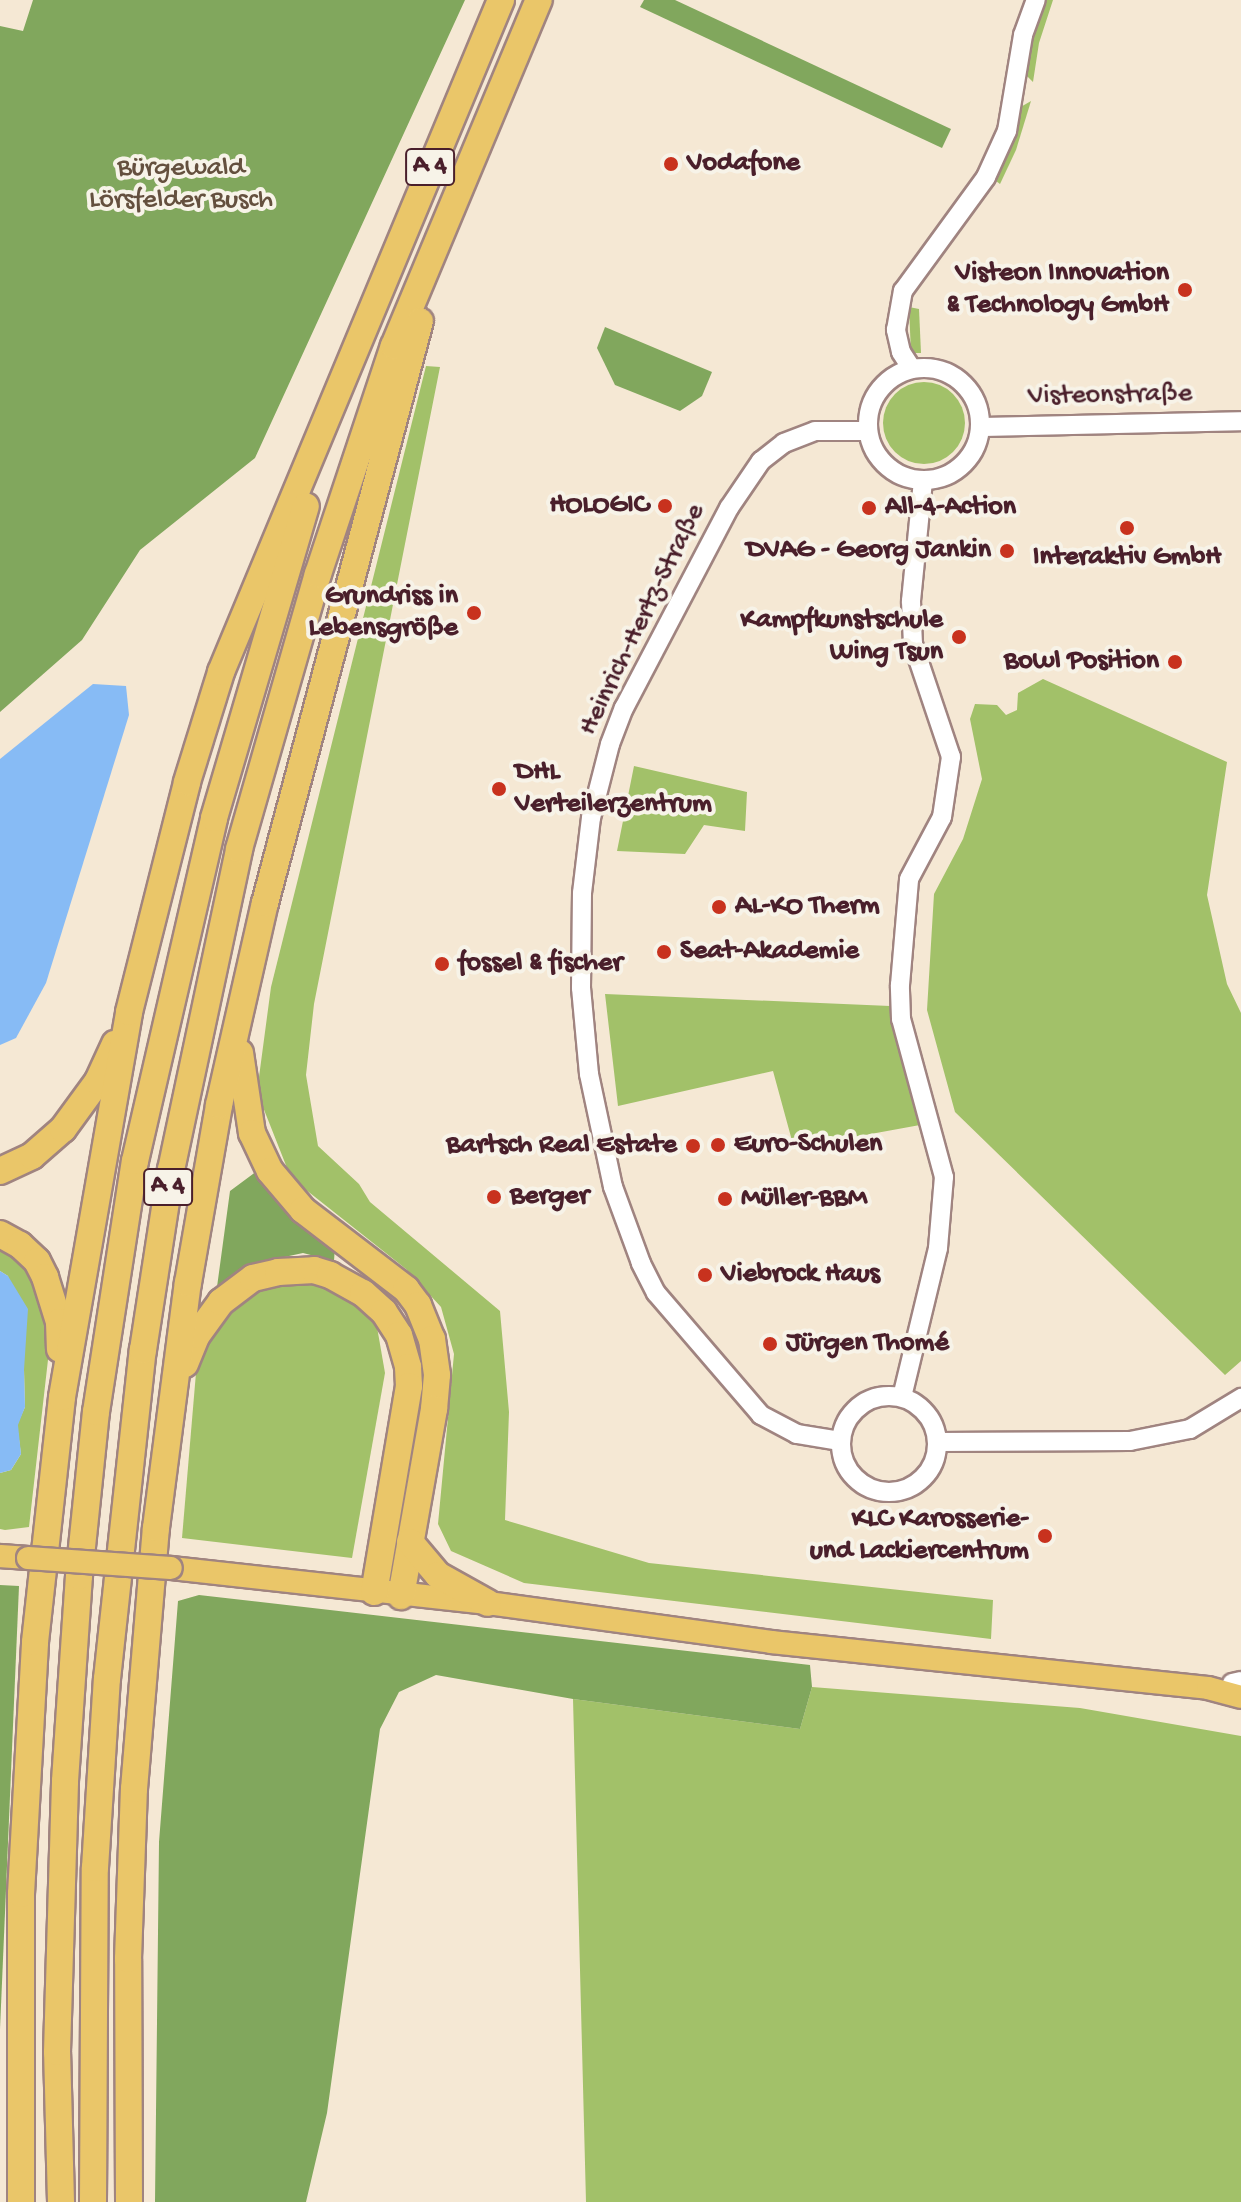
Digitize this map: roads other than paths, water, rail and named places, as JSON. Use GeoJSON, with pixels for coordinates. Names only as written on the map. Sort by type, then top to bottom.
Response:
{"type":"FeatureCollection","features":[{"type":"Feature","properties":{"kind":"highway","name":"A 4"},"geometry":{"type":"LineString","coordinates":[[61,2202],[57,2052],[59,1916],[77,1591],[96,1412],[133,1177],[214,818],[284,571],[363,336],[450,117],[501,0]]}},
{"type":"Feature","properties":{"kind":"highway","name":"A 4"},"geometry":{"type":"LineString","coordinates":[[93,2202],[95,1868],[107,1679],[143,1350],[171,1170],[239,849],[318,574],[394,346],[539,0]]}},
{"type":"Feature","properties":{"kind":"highway"},"geometry":{"type":"LineString","coordinates":[[129,2202],[128,1959],[143,1669],[170,1405],[211,1150],[265,903],[450,210]]}},
{"type":"Feature","properties":{"kind":"highway"},"geometry":{"type":"LineString","coordinates":[[21,2202],[18,2116],[21,1894],[35,1642],[62,1397],[129,1012],[187,782],[221,672],[363,336]]}},
{"type":"Feature","properties":{"kind":"highway"},"geometry":{"type":"LineString","coordinates":[[0,1171],[32,1156],[63,1129],[98,1081],[129,1012]]}},
{"type":"Feature","properties":{"kind":"highway"},"geometry":{"type":"LineString","coordinates":[[239,1025],[246,1110],[252,1133],[270,1171],[303,1210],[406,1289],[418,1305],[432,1339],[437,1375],[434,1409],[401,1596]]}},
{"type":"Feature","properties":{"kind":"highway"},"geometry":{"type":"LineString","coordinates":[[0,1234],[20,1245],[37,1261],[45,1277],[59,1322],[62,1397]]}},
{"type":"Feature","properties":{"kind":"highway"},"geometry":{"type":"LineString","coordinates":[[170,1405],[182,1370],[208,1318],[221,1302],[253,1278],[278,1272],[314,1270],[348,1284],[375,1303],[399,1335],[408,1367],[409,1386],[374,1592]]}},
{"type":"Feature","properties":{"kind":"highway"},"geometry":{"type":"LineString","coordinates":[[410,1542],[438,1575],[488,1603]]}},
{"type":"Feature","properties":{"kind":"highway"},"geometry":{"type":"LineString","coordinates":[[9,2202],[18,2116]]}},
{"type":"Feature","properties":{"kind":"highway"},"geometry":{"type":"LineString","coordinates":[[18,2116],[31,2202]]}},
{"type":"Feature","properties":{"kind":"main road"},"geometry":{"type":"LineString","coordinates":[[0,1556],[171,1568],[401,1596],[488,1603],[771,1642],[1208,1688],[1239,1686]]}},
{"type":"Feature","properties":{"kind":"street"},"geometry":{"type":"LineString","coordinates":[[912,369],[901,352],[896,330],[903,291],[986,177],[1007,131],[1023,35],[1036,0]]}},
{"type":"Feature","properties":{"kind":"street"},"geometry":{"type":"LineString","coordinates":[[912,369],[946,372],[961,381],[976,402],[981,427],[977,444],[956,472],[923,481],[892,471],[872,447],[868,431],[874,399],[883,385],[912,369]]}},
{"type":"Feature","properties":{"kind":"street","name":"Visteonstraße"},"geometry":{"type":"LineString","coordinates":[[981,427],[1241,421]]}},
{"type":"Feature","properties":{"kind":"street","name":"Heinrich-Hertz-Straße"},"geometry":{"type":"LineString","coordinates":[[840,1441],[797,1434],[761,1415],[656,1293],[641,1263],[613,1187],[589,1074],[581,988],[582,893],[591,818],[610,744],[624,708],[729,508],[761,461],[784,443],[815,431],[868,431]]}},
{"type":"Feature","properties":{"kind":"street"},"geometry":{"type":"LineString","coordinates":[[902,1397],[938,1248],[944,1177],[901,1019],[900,985],[909,879],[942,817],[951,757],[913,644],[911,601],[923,481]]}},
{"type":"Feature","properties":{"kind":"street"},"geometry":{"type":"LineString","coordinates":[[887,1395],[902,1397],[927,1413],[938,1442],[936,1457],[918,1483],[889,1493],[873,1490],[848,1471],[840,1441],[850,1414],[861,1405],[887,1395]]}},
{"type":"Feature","properties":{"kind":"street"},"geometry":{"type":"LineString","coordinates":[[938,1442],[1130,1441],[1190,1429],[1241,1398]]}},
{"type":"Feature","properties":{"kind":"water"},"geometry":{"type":"Polygon","coordinates":[[[93,684],[126,686],[129,715],[46,983],[16,1038],[0,1045],[0,759],[93,684]]]}},
{"type":"Feature","properties":{"kind":"water"},"geometry":{"type":"Polygon","coordinates":[[[0,1271],[8,1276],[28,1309],[25,1407],[18,1425],[21,1454],[11,1470],[0,1473],[0,1271]]]}},
{"type":"Feature","properties":{"kind":"place","name":"Vodafone"},"geometry":{"type":"Point","coordinates":[671,164]}},
{"type":"Feature","properties":{"kind":"place","name":"Visteon Innovation & Technology GmbH"},"geometry":{"type":"Point","coordinates":[1185,290]}},
{"type":"Feature","properties":{"kind":"place","name":"HOLOGIC"},"geometry":{"type":"Point","coordinates":[665,506]}},
{"type":"Feature","properties":{"kind":"place","name":"All-4-Action"},"geometry":{"type":"Point","coordinates":[869,508]}},
{"type":"Feature","properties":{"kind":"place","name":"Interaktiv GmbH"},"geometry":{"type":"Point","coordinates":[1127,528]}},
{"type":"Feature","properties":{"kind":"place","name":"DVAG - Georg Jankin"},"geometry":{"type":"Point","coordinates":[1007,551]}},
{"type":"Feature","properties":{"kind":"place","name":"Grundriss in Lebensgröße"},"geometry":{"type":"Point","coordinates":[474,613]}},
{"type":"Feature","properties":{"kind":"place","name":"Kampfkunstschule Wing Tsun"},"geometry":{"type":"Point","coordinates":[959,637]}},
{"type":"Feature","properties":{"kind":"place","name":"Bowl Position"},"geometry":{"type":"Point","coordinates":[1175,662]}},
{"type":"Feature","properties":{"kind":"place","name":"DHL Verteilerzentrum"},"geometry":{"type":"Point","coordinates":[499,789]}},
{"type":"Feature","properties":{"kind":"place","name":"AL-KO Therm"},"geometry":{"type":"Point","coordinates":[719,907]}},
{"type":"Feature","properties":{"kind":"place","name":"Seat-Akademie"},"geometry":{"type":"Point","coordinates":[664,952]}},
{"type":"Feature","properties":{"kind":"place","name":"fossel & fischer"},"geometry":{"type":"Point","coordinates":[442,964]}},
{"type":"Feature","properties":{"kind":"place","name":"Euro-Schulen"},"geometry":{"type":"Point","coordinates":[718,1145]}},
{"type":"Feature","properties":{"kind":"place","name":"Bartsch Real Estate"},"geometry":{"type":"Point","coordinates":[693,1146]}},
{"type":"Feature","properties":{"kind":"place","name":"Berger"},"geometry":{"type":"Point","coordinates":[494,1197]}},
{"type":"Feature","properties":{"kind":"place","name":"Müller-BBM"},"geometry":{"type":"Point","coordinates":[725,1199]}},
{"type":"Feature","properties":{"kind":"place","name":"Viebrock Haus"},"geometry":{"type":"Point","coordinates":[705,1275]}},
{"type":"Feature","properties":{"kind":"place","name":"Jürgen Thomé"},"geometry":{"type":"Point","coordinates":[770,1344]}},
{"type":"Feature","properties":{"kind":"place","name":"KLC Karosserie- und Lackiercentrum"},"geometry":{"type":"Point","coordinates":[1045,1536]}},
{"type":"Feature","properties":{"kind":"park label","name":"Bürgewald Lörsfelder Busch"},"geometry":{"type":"Point","coordinates":[181,185]}}]}
